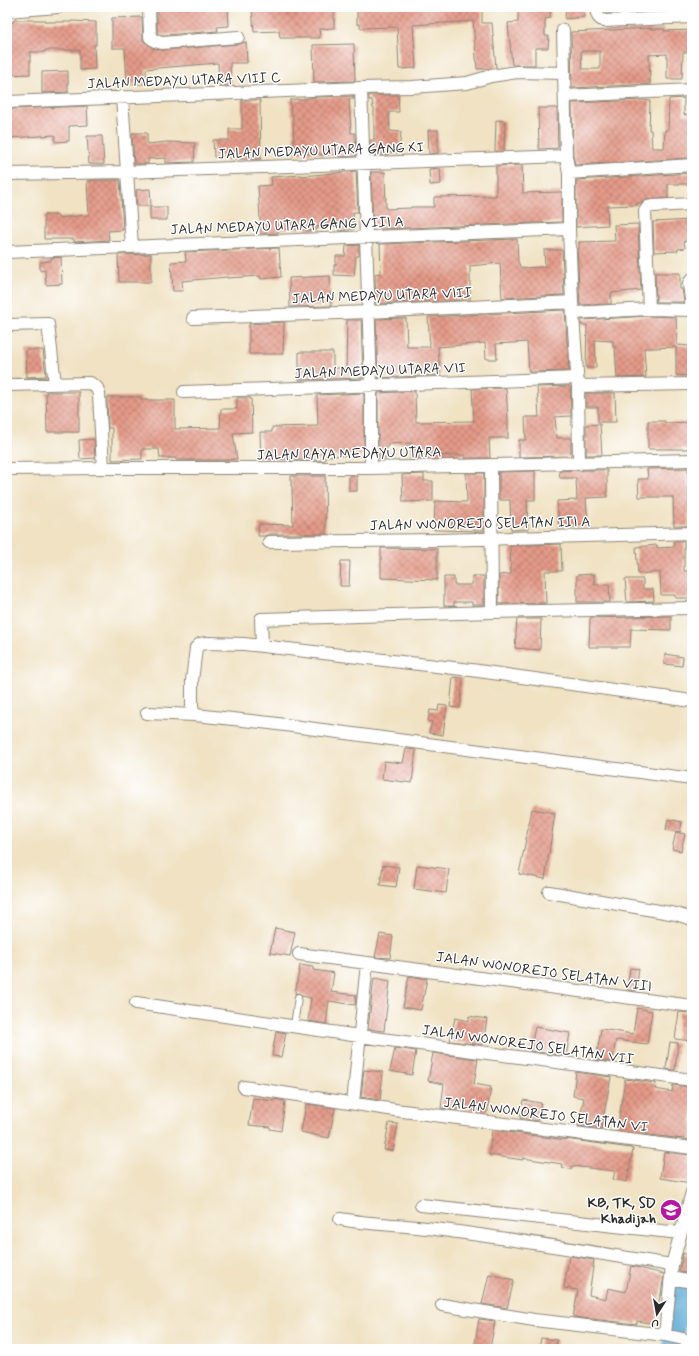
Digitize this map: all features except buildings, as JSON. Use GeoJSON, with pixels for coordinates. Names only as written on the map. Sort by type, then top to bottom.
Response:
{"type":"FeatureCollection","features":[{"type":"Feature","properties":{"kind":"street"},"geometry":{"type":"LineString","coordinates":[[7,11],[58,7]]}},
{"type":"Feature","properties":{"kind":"street"},"geometry":{"type":"LineString","coordinates":[[149,7],[150,37],[155,41],[162,43],[238,37]]}},
{"type":"Feature","properties":{"kind":"street"},"geometry":{"type":"LineString","coordinates":[[596,7],[597,15],[604,21],[692,17]]}},
{"type":"Feature","properties":{"kind":"street"},"geometry":{"type":"LineString","coordinates":[[563,30],[566,156],[569,173],[569,229],[572,307],[578,382],[579,464]]}},
{"type":"Feature","properties":{"kind":"street","name":"JALAN MEDAYU UTARA VIII C"},"geometry":{"type":"LineString","coordinates":[[7,102],[361,88],[396,88],[467,83],[491,76],[517,72],[564,73]]}},
{"type":"Feature","properties":{"kind":"street"},"geometry":{"type":"LineString","coordinates":[[361,88],[365,237],[369,312],[371,468]]}},
{"type":"Feature","properties":{"kind":"street"},"geometry":{"type":"LineString","coordinates":[[565,96],[692,90]]}},
{"type":"Feature","properties":{"kind":"street"},"geometry":{"type":"LineString","coordinates":[[122,97],[132,247]]}},
{"type":"Feature","properties":{"kind":"street","name":"JALAN MEDAYU UTARA GANG XI"},"geometry":{"type":"LineString","coordinates":[[7,174],[126,172],[566,156]]}},
{"type":"Feature","properties":{"kind":"street"},"geometry":{"type":"LineString","coordinates":[[569,173],[692,164]]}},
{"type":"Feature","properties":{"kind":"street"},"geometry":{"type":"LineString","coordinates":[[649,309],[645,210],[648,207],[653,206],[692,204]]}},
{"type":"Feature","properties":{"kind":"street","name":"JALAN MEDAYU UTARA GANG VIII A"},"geometry":{"type":"LineString","coordinates":[[7,252],[569,229]]}},
{"type":"Feature","properties":{"kind":"street"},"geometry":{"type":"LineString","coordinates":[[692,280],[689,283],[692,310]]}},
{"type":"Feature","properties":{"kind":"street","name":"JALAN MEDAYU UTARA VIII"},"geometry":{"type":"LineString","coordinates":[[193,318],[572,307],[692,310]]}},
{"type":"Feature","properties":{"kind":"street"},"geometry":{"type":"LineString","coordinates":[[7,326],[48,324],[55,384]]}},
{"type":"Feature","properties":{"kind":"street","name":"JALAN MEDAYU UTARA VII"},"geometry":{"type":"LineString","coordinates":[[184,392],[370,385],[578,382],[692,384]]}},
{"type":"Feature","properties":{"kind":"street"},"geometry":{"type":"LineString","coordinates":[[7,385],[90,383],[97,388],[99,394],[103,468]]}},
{"type":"Feature","properties":{"kind":"street","name":"JALAN RAYA MEDAYU UTARA"},"geometry":{"type":"LineString","coordinates":[[7,469],[371,468],[692,460]]}},
{"type":"Feature","properties":{"kind":"street"},"geometry":{"type":"LineString","coordinates":[[491,466],[492,612]]}},
{"type":"Feature","properties":{"kind":"street","name":"JALAN WONOREJO SELATAN III A"},"geometry":{"type":"LineString","coordinates":[[269,542],[692,533]]}},
{"type":"Feature","properties":{"kind":"street"},"geometry":{"type":"LineString","coordinates":[[262,646],[261,619],[692,608]]}},
{"type":"Feature","properties":{"kind":"street"},"geometry":{"type":"LineString","coordinates":[[195,715],[192,708],[192,681],[196,648],[200,644],[207,643],[244,644],[471,670],[692,701]]}},
{"type":"Feature","properties":{"kind":"street"},"geometry":{"type":"LineString","coordinates":[[147,713],[195,715],[270,722],[692,779]]}},
{"type":"Feature","properties":{"kind":"street"},"geometry":{"type":"LineString","coordinates":[[549,892],[676,914],[692,919]]}},
{"type":"Feature","properties":{"kind":"street","name":"JALAN WONOREJO SELATAN VIII"},"geometry":{"type":"LineString","coordinates":[[299,954],[692,1006]]}},
{"type":"Feature","properties":{"kind":"street"},"geometry":{"type":"LineString","coordinates":[[353,1103],[367,963]]}},
{"type":"Feature","properties":{"kind":"street","name":"JALAN WONOREJO SELATAN VII"},"geometry":{"type":"LineString","coordinates":[[136,1003],[359,1036],[692,1080]]}},
{"type":"Feature","properties":{"kind":"street","name":"JALAN WONOREJO SELATAN VI"},"geometry":{"type":"LineString","coordinates":[[244,1087],[395,1110],[692,1148]]}},
{"type":"Feature","properties":{"kind":"street"},"geometry":{"type":"LineString","coordinates":[[442,1305],[534,1320],[631,1331],[678,1340],[671,1278],[672,1265],[692,1192]]}},
{"type":"Feature","properties":{"kind":"street"},"geometry":{"type":"LineString","coordinates":[[421,1205],[680,1233]]}},
{"type":"Feature","properties":{"kind":"street"},"geometry":{"type":"LineString","coordinates":[[340,1219],[364,1223],[401,1225],[514,1240],[672,1265]]}},
{"type":"Feature","properties":{"kind":"street"},"geometry":{"type":"LineString","coordinates":[[671,1278],[692,1282]]}},
{"type":"Feature","properties":{"kind":"lane"},"geometry":{"type":"LineString","coordinates":[[294,1026],[298,997]]}},
{"type":"Feature","properties":{"kind":"waterway"},"geometry":{"type":"LineString","coordinates":[[672,1349],[681,1285]]}},
{"type":"Feature","properties":{"kind":"place","name":"KB, TK, SD Khadijah"},"geometry":{"type":"Point","coordinates":[671,1210]}}]}
